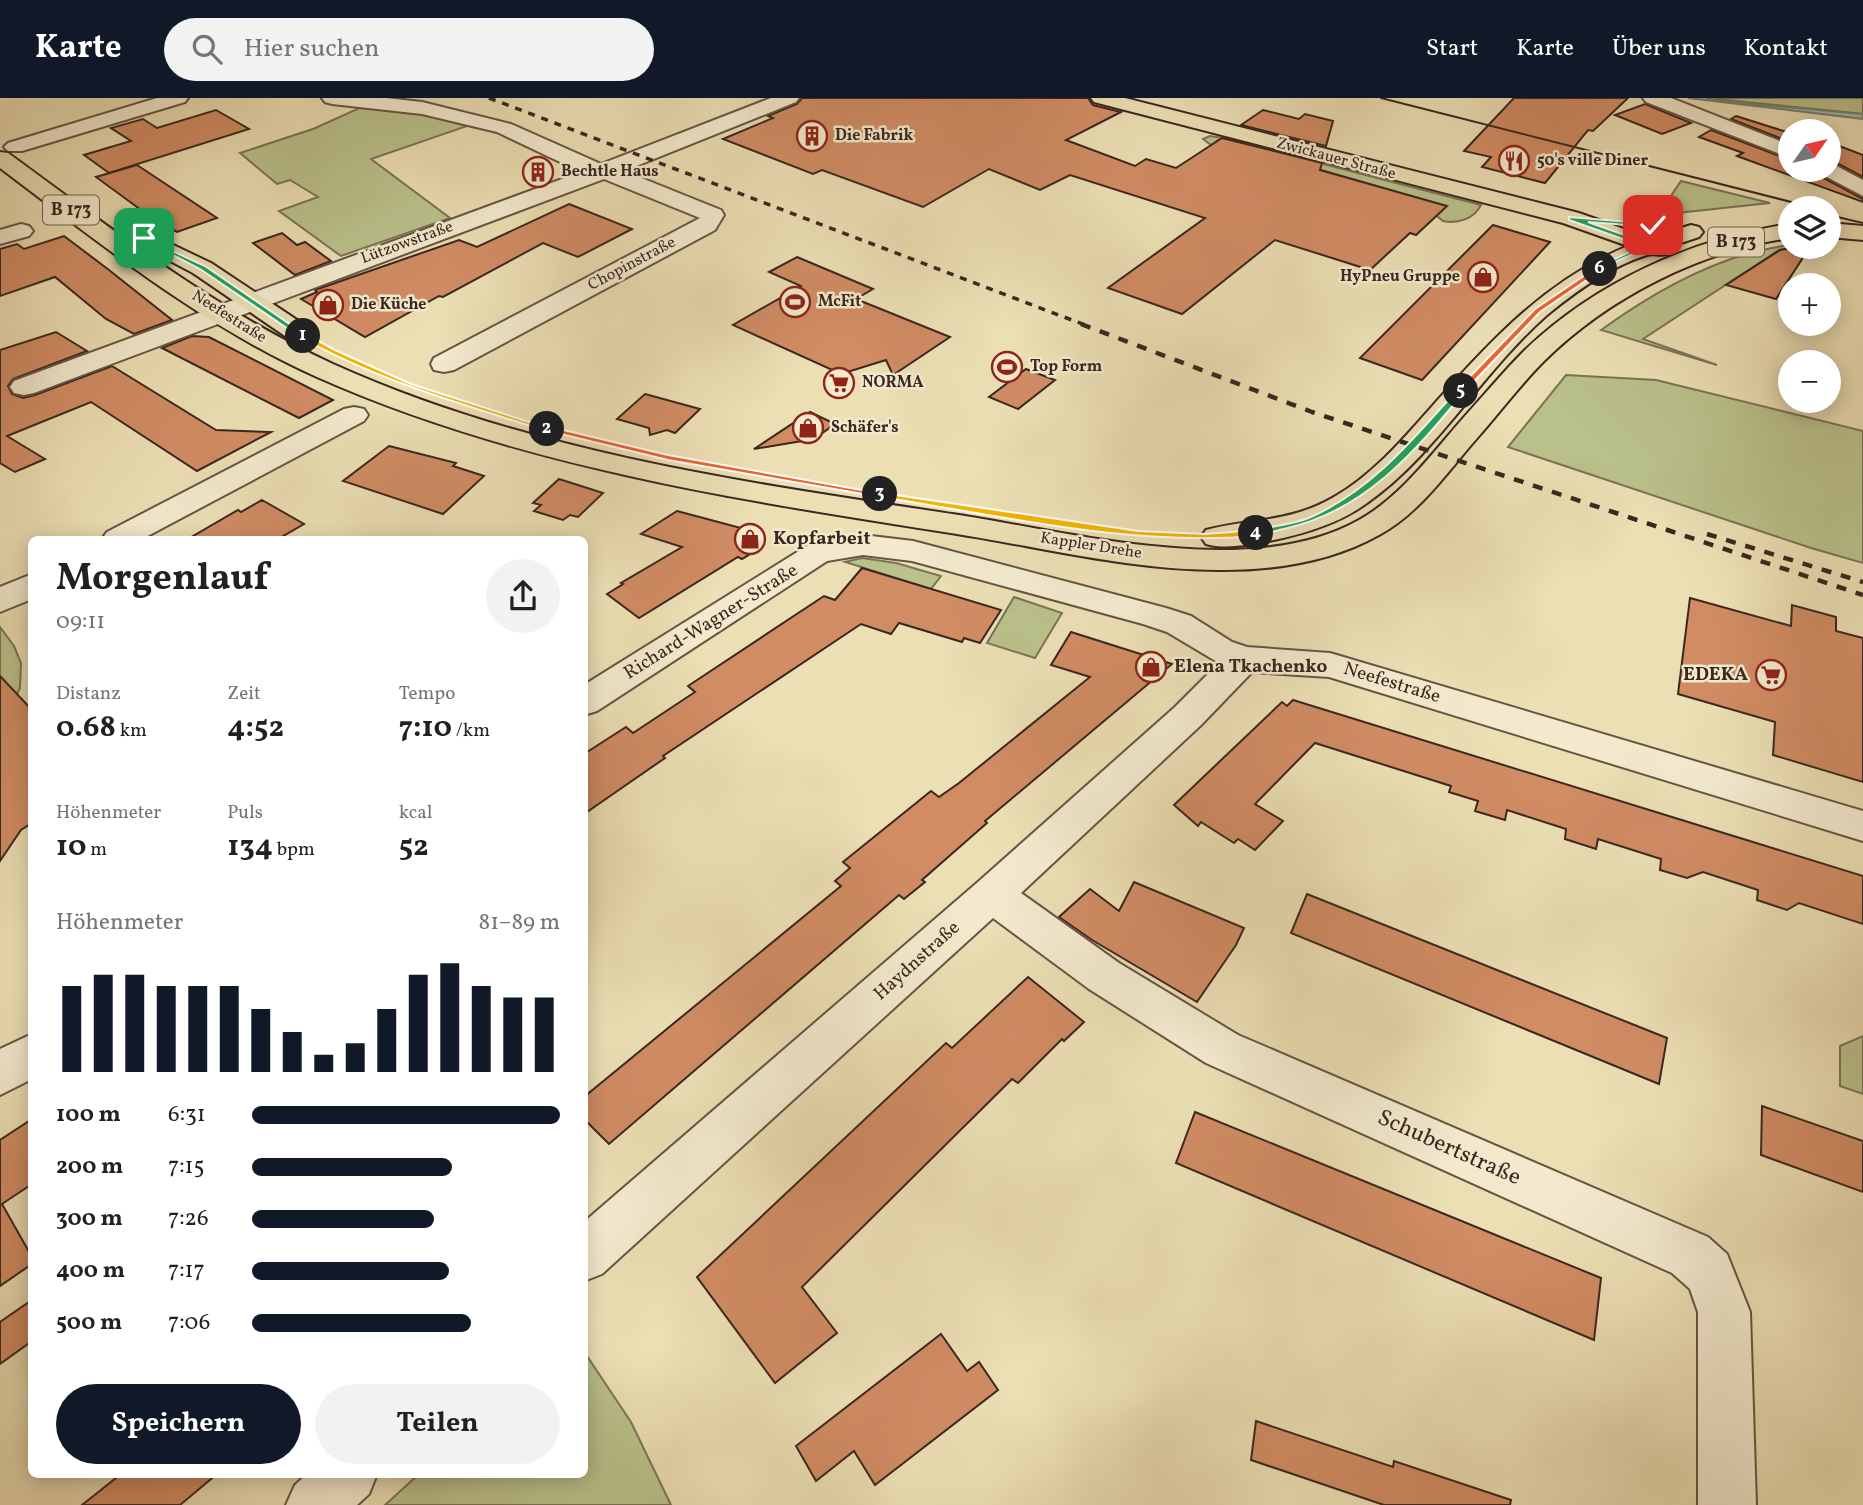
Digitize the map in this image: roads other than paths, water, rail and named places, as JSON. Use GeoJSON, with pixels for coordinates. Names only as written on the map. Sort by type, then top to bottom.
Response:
{"type":"FeatureCollection","features":[{"type":"Feature","properties":{"kind":"main road","name":"Zwickauer Straße"},"geometry":{"type":"LineString","coordinates":[[1101,98],[1571,218],[1650,245],[1683,260]]}},
{"type":"Feature","properties":{"kind":"main road","name":"Neefestraße"},"geometry":{"type":"LineString","coordinates":[[5,147],[117,221],[202,268],[294,331],[368,369]]}},
{"type":"Feature","properties":{"kind":"main road","name":"Neefestraße"},"geometry":{"type":"LineString","coordinates":[[5,147],[131,254],[217,312],[279,348],[326,371]]}},
{"type":"Feature","properties":{"kind":"main road"},"geometry":{"type":"LineString","coordinates":[[1841,215],[1863,215]]}},
{"type":"Feature","properties":{"kind":"main road","name":"Zwickauer Straße"},"geometry":{"type":"LineString","coordinates":[[1571,218],[1628,224],[1727,225],[1778,219]]}},
{"type":"Feature","properties":{"kind":"main road","name":"Kappler Drehe"},"geometry":{"type":"LineString","coordinates":[[368,369],[408,385],[517,420],[668,457],[954,508],[1101,530],[1174,537],[1235,536],[1311,520],[1359,495],[1395,464],[1538,310],[1626,254],[1691,232],[1727,225]]}},
{"type":"Feature","properties":{"kind":"main road"},"geometry":{"type":"LineString","coordinates":[[1841,231],[1863,233]]}},
{"type":"Feature","properties":{"kind":"main road","name":"B 173"},"geometry":{"type":"LineString","coordinates":[[1683,260],[1755,236],[1778,233]]}},
{"type":"Feature","properties":{"kind":"main road","name":"Kappler Drehe"},"geometry":{"type":"LineString","coordinates":[[326,371],[486,431],[654,475],[1177,560],[1241,561],[1317,547],[1346,538],[1385,519],[1402,505],[1534,356],[1563,329],[1625,288],[1683,260]]}},
{"type":"Feature","properties":{"kind":"street"},"geometry":{"type":"LineString","coordinates":[[5,147],[178,98]]}},
{"type":"Feature","properties":{"kind":"street"},"geometry":{"type":"LineString","coordinates":[[332,98],[422,108],[472,118],[504,128],[590,168],[606,172]]}},
{"type":"Feature","properties":{"kind":"street","name":"Lützowstraße"},"geometry":{"type":"LineString","coordinates":[[24,387],[249,300],[606,172],[789,98]]}},
{"type":"Feature","properties":{"kind":"street"},"geometry":{"type":"LineString","coordinates":[[1653,98],[1778,147]]}},
{"type":"Feature","properties":{"kind":"street","name":"Chopinstraße"},"geometry":{"type":"LineString","coordinates":[[444,364],[712,220],[713,215],[702,208],[606,172]]}},
{"type":"Feature","properties":{"kind":"street"},"geometry":{"type":"LineString","coordinates":[[1841,176],[1863,189]]}},
{"type":"Feature","properties":{"kind":"street"},"geometry":{"type":"LineString","coordinates":[[124,536],[354,415]]}},
{"type":"Feature","properties":{"kind":"street","name":"Neefestraße"},"geometry":{"type":"LineString","coordinates":[[840,548],[863,545],[913,551],[963,562],[1179,624],[1220,650],[1244,659],[1330,665],[1863,826]]}},
{"type":"Feature","properties":{"kind":"street","name":"Richard-Wagner-Straße"},"geometry":{"type":"LineString","coordinates":[[588,699],[818,553],[840,548]]}},
{"type":"Feature","properties":{"kind":"street"},"geometry":{"type":"LineString","coordinates":[[0,601],[28,586]]}},
{"type":"Feature","properties":{"kind":"street","name":"Haydnstraße"},"geometry":{"type":"LineString","coordinates":[[592,1235],[992,894],[1188,716],[1244,659]]}},
{"type":"Feature","properties":{"kind":"street","name":"Schubertstraße"},"geometry":{"type":"LineString","coordinates":[[992,894],[1065,951],[1168,1019],[1222,1049],[1689,1255],[1709,1272],[1724,1312],[1727,1505]]}},
{"type":"Feature","properties":{"kind":"street"},"geometry":{"type":"LineString","coordinates":[[0,1074],[28,1056]]}},
{"type":"Feature","properties":{"kind":"street"},"geometry":{"type":"LineString","coordinates":[[315,1505],[345,1478]]}},
{"type":"Feature","properties":{"kind":"tram line"},"geometry":{"type":"LineString","coordinates":[[1381,98],[1778,199]]}},
{"type":"Feature","properties":{"kind":"tram line"},"geometry":{"type":"LineString","coordinates":[[1841,218],[1863,223]]}},
{"type":"Feature","properties":{"kind":"railway"},"geometry":{"type":"LineString","coordinates":[[489,98],[1085,325]]}},
{"type":"Feature","properties":{"kind":"railway"},"geometry":{"type":"LineString","coordinates":[[1081,324],[1312,412],[1863,595]]}},
{"type":"Feature","properties":{"kind":"railway"},"geometry":{"type":"LineString","coordinates":[[1707,534],[1863,582]]}},
{"type":"Feature","properties":{"kind":"place","name":"Die Fabrik"},"geometry":{"type":"Point","coordinates":[812,136]}},
{"type":"Feature","properties":{"kind":"place","name":"50's ville Diner"},"geometry":{"type":"Point","coordinates":[1514,161]}},
{"type":"Feature","properties":{"kind":"place","name":"Bechtle Haus"},"geometry":{"type":"Point","coordinates":[538,172]}},
{"type":"Feature","properties":{"kind":"place","name":"HyPneu Gruppe"},"geometry":{"type":"Point","coordinates":[1483,277]}},
{"type":"Feature","properties":{"kind":"place","name":"McFit"},"geometry":{"type":"Point","coordinates":[795,302]}},
{"type":"Feature","properties":{"kind":"place","name":"Die Küche"},"geometry":{"type":"Point","coordinates":[328,305]}},
{"type":"Feature","properties":{"kind":"place","name":"Top Form"},"geometry":{"type":"Point","coordinates":[1007,367]}},
{"type":"Feature","properties":{"kind":"place","name":"NORMA"},"geometry":{"type":"Point","coordinates":[839,383]}},
{"type":"Feature","properties":{"kind":"place","name":"Schäfer's"},"geometry":{"type":"Point","coordinates":[808,428]}},
{"type":"Feature","properties":{"kind":"place","name":"Kopfarbeit"},"geometry":{"type":"Point","coordinates":[750,539]}},
{"type":"Feature","properties":{"kind":"place","name":"Elena Tkachenko"},"geometry":{"type":"Point","coordinates":[1151,667]}},
{"type":"Feature","properties":{"kind":"place","name":"EDEKA"},"geometry":{"type":"Point","coordinates":[1771,675]}}]}
